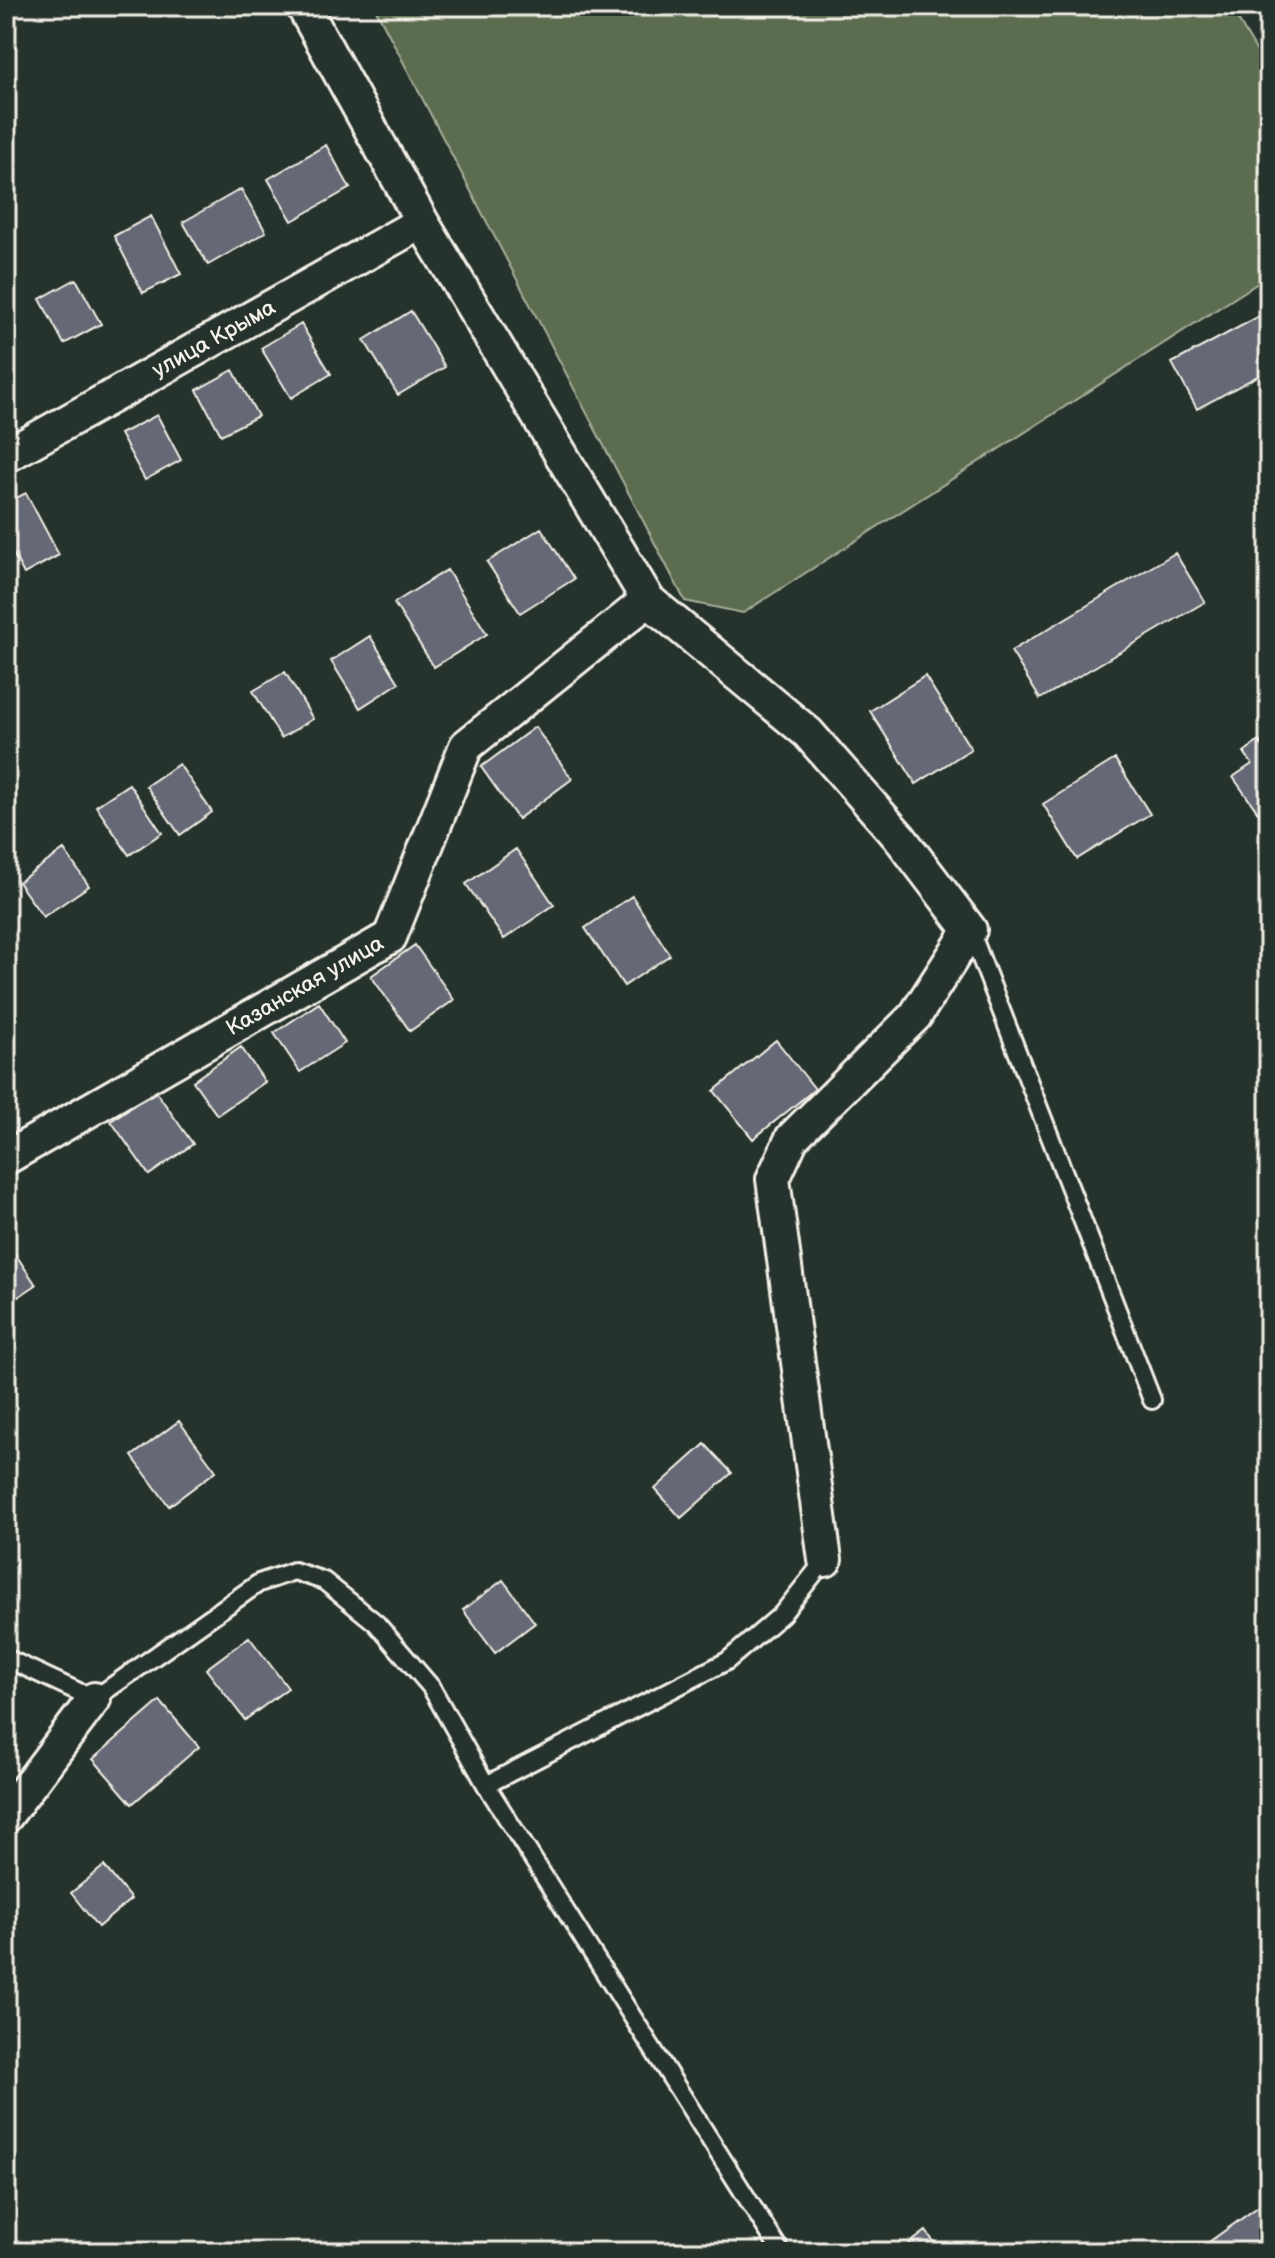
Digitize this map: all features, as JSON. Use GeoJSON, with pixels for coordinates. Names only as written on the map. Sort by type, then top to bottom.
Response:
{"type":"FeatureCollection","features":[{"type":"Feature","properties":{"kind":"street"},"geometry":{"type":"LineString","coordinates":[[303,6],[422,222],[648,600],[808,733],[900,838],[970,930],[915,1016],[792,1138],[773,1179],[825,1560]]}},
{"type":"Feature","properties":{"kind":"street","name":"улица Крыма"},"geometry":{"type":"LineString","coordinates":[[6,456],[422,222]]}},
{"type":"Feature","properties":{"kind":"street","name":"Казанская улица"},"geometry":{"type":"LineString","coordinates":[[6,1158],[390,937],[466,746],[648,600]]}},
{"type":"Feature","properties":{"kind":"street"},"geometry":{"type":"LineString","coordinates":[[6,1816],[94,1699]]}},
{"type":"Feature","properties":{"kind":"lane"},"geometry":{"type":"LineString","coordinates":[[970,930],[1152,1400]]}},
{"type":"Feature","properties":{"kind":"lane"},"geometry":{"type":"LineString","coordinates":[[486,1785],[727,1661],[782,1614],[825,1560]]}},
{"type":"Feature","properties":{"kind":"lane"},"geometry":{"type":"LineString","coordinates":[[6,1658],[94,1699],[259,1583],[294,1571],[324,1581],[376,1623],[431,1687],[486,1785],[781,2252]]}},
{"type":"Feature","properties":{"kind":"green space"},"geometry":{"type":"Polygon","coordinates":[[[374,6],[1230,6],[1269,72],[1269,268],[1261,281],[743,613],[685,601],[374,6]]]}},
{"type":"Feature","properties":{"kind":"building"},"geometry":{"type":"Polygon","coordinates":[[[326,145],[350,188],[292,221],[268,179],[326,145]]]}},
{"type":"Feature","properties":{"kind":"building"},"geometry":{"type":"Polygon","coordinates":[[[241,189],[266,232],[208,265],[183,222],[241,189]]]}},
{"type":"Feature","properties":{"kind":"building"},"geometry":{"type":"Polygon","coordinates":[[[151,216],[181,274],[143,293],[114,236],[151,216]]]}},
{"type":"Feature","properties":{"kind":"building"},"geometry":{"type":"Polygon","coordinates":[[[76,279],[101,324],[64,344],[40,299],[76,279]]]}},
{"type":"Feature","properties":{"kind":"building"},"geometry":{"type":"Polygon","coordinates":[[[411,311],[445,367],[398,395],[364,340],[411,311]]]}},
{"type":"Feature","properties":{"kind":"building"},"geometry":{"type":"Polygon","coordinates":[[[1269,311],[1269,370],[1197,409],[1172,363],[1269,311]]]}},
{"type":"Feature","properties":{"kind":"building"},"geometry":{"type":"Polygon","coordinates":[[[301,324],[331,374],[291,398],[261,348],[301,324]]]}},
{"type":"Feature","properties":{"kind":"building"},"geometry":{"type":"Polygon","coordinates":[[[233,370],[258,416],[221,435],[197,390],[233,370]]]}},
{"type":"Feature","properties":{"kind":"building"},"geometry":{"type":"Polygon","coordinates":[[[157,415],[181,460],[145,480],[120,434],[157,415]]]}},
{"type":"Feature","properties":{"kind":"building"},"geometry":{"type":"Polygon","coordinates":[[[26,493],[59,555],[24,574],[6,540],[6,503],[26,493]]]}},
{"type":"Feature","properties":{"kind":"building"},"geometry":{"type":"Polygon","coordinates":[[[541,528],[574,579],[520,613],[487,562],[541,528]]]}},
{"type":"Feature","properties":{"kind":"building"},"geometry":{"type":"Polygon","coordinates":[[[1175,553],[1205,602],[1040,699],[1011,651],[1175,553]]]}},
{"type":"Feature","properties":{"kind":"building"},"geometry":{"type":"Polygon","coordinates":[[[447,570],[487,634],[434,667],[394,603],[447,570]]]}},
{"type":"Feature","properties":{"kind":"building"},"geometry":{"type":"Polygon","coordinates":[[[370,636],[399,683],[360,708],[331,661],[370,636]]]}},
{"type":"Feature","properties":{"kind":"building"},"geometry":{"type":"Polygon","coordinates":[[[285,672],[313,719],[281,738],[253,691],[285,672]]]}},
{"type":"Feature","properties":{"kind":"building"},"geometry":{"type":"Polygon","coordinates":[[[925,676],[971,749],[916,784],[870,711],[925,676]]]}},
{"type":"Feature","properties":{"kind":"building"},"geometry":{"type":"Polygon","coordinates":[[[535,727],[572,779],[518,819],[481,767],[535,727]]]}},
{"type":"Feature","properties":{"kind":"building"},"geometry":{"type":"Polygon","coordinates":[[[1259,741],[1269,752],[1269,813],[1262,818],[1233,777],[1252,764],[1244,752],[1259,741]]]}},
{"type":"Feature","properties":{"kind":"building"},"geometry":{"type":"Polygon","coordinates":[[[1115,759],[1150,814],[1077,859],[1043,804],[1115,759]]]}},
{"type":"Feature","properties":{"kind":"building"},"geometry":{"type":"Polygon","coordinates":[[[179,764],[212,812],[180,835],[146,786],[179,764]]]}},
{"type":"Feature","properties":{"kind":"building"},"geometry":{"type":"Polygon","coordinates":[[[129,784],[162,833],[129,855],[96,806],[129,784]]]}},
{"type":"Feature","properties":{"kind":"building"},"geometry":{"type":"Polygon","coordinates":[[[516,849],[554,905],[504,939],[466,884],[516,849]]]}},
{"type":"Feature","properties":{"kind":"building"},"geometry":{"type":"Polygon","coordinates":[[[64,850],[89,886],[43,917],[18,882],[64,850]]]}},
{"type":"Feature","properties":{"kind":"building"},"geometry":{"type":"Polygon","coordinates":[[[632,896],[670,955],[624,986],[585,928],[632,896]]]}},
{"type":"Feature","properties":{"kind":"building"},"geometry":{"type":"Polygon","coordinates":[[[415,945],[454,1000],[410,1031],[371,976],[415,945]]]}},
{"type":"Feature","properties":{"kind":"building"},"geometry":{"type":"Polygon","coordinates":[[[319,1003],[345,1043],[300,1072],[274,1033],[319,1003]]]}},
{"type":"Feature","properties":{"kind":"building"},"geometry":{"type":"Polygon","coordinates":[[[776,1040],[815,1089],[753,1139],[714,1091],[776,1040]]]}},
{"type":"Feature","properties":{"kind":"building"},"geometry":{"type":"Polygon","coordinates":[[[241,1047],[265,1082],[217,1115],[193,1081],[241,1047]]]}},
{"type":"Feature","properties":{"kind":"building"},"geometry":{"type":"Polygon","coordinates":[[[155,1090],[193,1144],[149,1175],[111,1121],[155,1090]]]}},
{"type":"Feature","properties":{"kind":"building"},"geometry":{"type":"Polygon","coordinates":[[[6,1240],[36,1285],[6,1305],[6,1240]]]}},
{"type":"Feature","properties":{"kind":"building"},"geometry":{"type":"Polygon","coordinates":[[[179,1421],[216,1471],[169,1506],[132,1456],[179,1421]]]}},
{"type":"Feature","properties":{"kind":"building"},"geometry":{"type":"Polygon","coordinates":[[[705,1444],[732,1473],[681,1518],[655,1489],[705,1444]]]}},
{"type":"Feature","properties":{"kind":"building"},"geometry":{"type":"Polygon","coordinates":[[[503,1580],[535,1623],[495,1653],[463,1610],[503,1580]]]}},
{"type":"Feature","properties":{"kind":"building"},"geometry":{"type":"Polygon","coordinates":[[[249,1637],[288,1688],[245,1720],[206,1669],[249,1637]]]}},
{"type":"Feature","properties":{"kind":"building"},"geometry":{"type":"Polygon","coordinates":[[[160,1701],[199,1747],[132,1804],[93,1759],[160,1701]]]}},
{"type":"Feature","properties":{"kind":"building"},"geometry":{"type":"Polygon","coordinates":[[[104,1866],[131,1899],[98,1927],[71,1893],[104,1866]]]}},
{"type":"Feature","properties":{"kind":"building"},"geometry":{"type":"Polygon","coordinates":[[[1269,2199],[1269,2252],[1206,2252],[1202,2247],[1269,2199]]]}},
{"type":"Feature","properties":{"kind":"building"},"geometry":{"type":"Polygon","coordinates":[[[926,2231],[941,2252],[898,2252],[926,2231]]]}}]}
